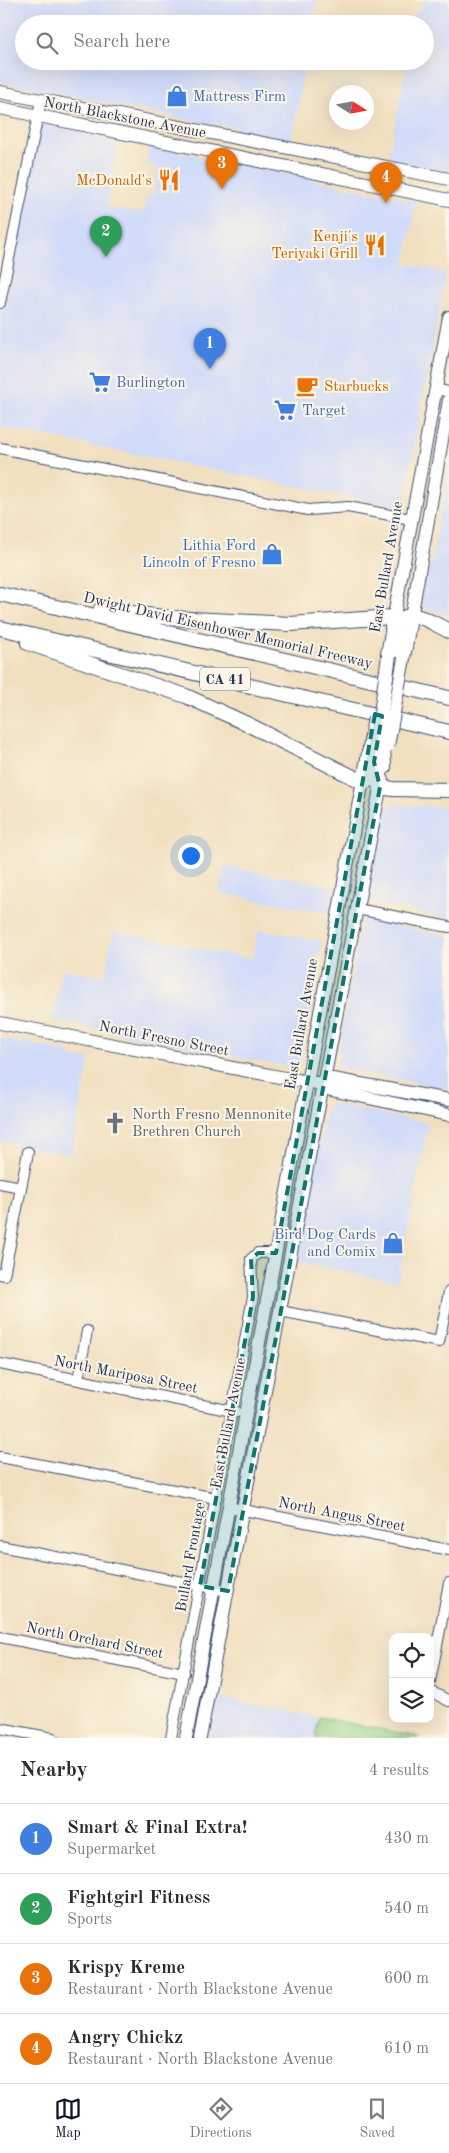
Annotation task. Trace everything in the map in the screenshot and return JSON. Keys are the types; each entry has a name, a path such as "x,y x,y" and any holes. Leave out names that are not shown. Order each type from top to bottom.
{"highway":[{"name":"Dwight David Eisenhower Memorial Freeway","path":"0,594 449,698"},
{"path":"31,601 171,618 242,623 397,624 420,617 449,631"},
{"path":"394,656 401,630 397,624"},
{"path":"376,778 379,744 394,656 397,624"},
{"path":"0,630 10,637 186,696 376,778 393,789 449,790"},
{"name":"CA 41","path":"0,630 449,732"}],"main road":[{"name":"North Blackstone Avenue","path":"0,92 449,179"},
{"name":"North Blackstone Avenue","path":"0,108 449,200"},
{"path":"210,150 221,145 268,154 275,151 278,147"},
{"path":"284,165 289,160 296,159 340,166 392,167"},
{"name":"East Bullard Avenue","path":"397,624 411,520 449,317"},
{"path":"397,624 449,400"},
{"name":"East Bullard Avenue","path":"200,1738 357,909 376,778 379,744"},
{"name":"East Bullard Avenue","path":"186,1738 307,1081 376,778"},
{"name":"North Fresno Street","path":"0,1023 323,1084 330,1090 449,1115"},
{"name":"North Fresno Street","path":"323,1084 333,1079 449,1100"},
{"path":"276,1253 281,1262 274,1304 275,1308 280,1311"},
{"path":"193,1703 193,1738"}],"street":[{"path":"0,302 41,100"},
{"path":"436,389 449,392"},
{"path":"0,448 308,510 348,507 411,520"},
{"path":"357,909 449,927"},
{"path":"2,1274 28,1152"},
{"path":"0,1183 21,1187"},
{"name":"Bullard Frontage","path":"172,1738 253,1297 251,1259 258,1253 276,1253"},
{"path":"280,1311 439,1342 449,1292"},
{"path":"78,1380 87,1331"},
{"name":"North Mariposa Street","path":"0,1364 246,1414"},
{"path":"0,1457 216,1498"},
{"name":"North Angus Street","path":"228,1507 449,1550"},
{"path":"0,1546 228,1591"},
{"path":"431,1678 449,1583"},
{"name":"North Orchard Street","path":"0,1637 184,1673"},
{"path":"434,1693 449,1701"},
{"path":"0,1728 53,1738"}],"highlighted area":[{"path":"375,714 382,716 374,762 380,787 228,1591 200,1586 253,1297 251,1259 258,1253 276,1253"}],"shaded area":[{"path":"0,0 317,0 314,15 15,15 15,70 304,70 291,140 0,82"},
{"path":"423,0 449,0 449,172 388,160 405,70 434,70 434,15 415,15 416,10 421,10"},
{"path":"38,123 119,140 106,207 143,213 147,195 153,196 158,167 146,164 149,146 416,201 405,264 446,273 403,508 0,427 0,317"},
{"path":"449,464 449,615 426,609 420,602 424,581 431,565"},
{"path":"393,805 449,807 449,919 371,902 367,896 385,808"},
{"path":"224,866 333,886 328,913 219,893"},
{"path":"361,918 449,936 449,1089 340,1068 337,1065"},
{"path":"258,930 322,941 300,1065 294,1068 150,1040 154,1015 149,1040 52,1020 62,969 105,977 113,931 252,959"},
{"path":"0,1038 67,1051 71,1057 85,1059 90,1056 71,1155 0,1141"},
{"path":"333,1104 428,1123 398,1282 298,1262 326,1110 328,1105"},
{"path":"217,1697 319,1717 315,1738 209,1738"}],"green space":[{"path":"319,1717 420,1737 315,1738"}],"place":[{"name":"Mattress Firm","path":"177,96"},
{"name":"McDonald's","path":"169,180"},
{"name":"Krispy Kreme","path":"222,189"},
{"name":"Angry Chickz","path":"386,203"},
{"name":"Kenji's Teriyaki Grill","path":"375,245"},
{"name":"Fightgirl Fitness","path":"106,257"},
{"name":"Smart & Final Extra!","path":"210,369"},
{"name":"Burlington","path":"100,382"},
{"name":"Starbucks","path":"307,386"},
{"name":"Target","path":"285,410"},
{"name":"Lithia Ford Lincoln of Fresno","path":"272,554"},
{"name":"North Fresno Mennonite Brethren Church","path":"115,1123"},
{"name":"Bird Dog Cards and Comix","path":"393,1243"}]}
